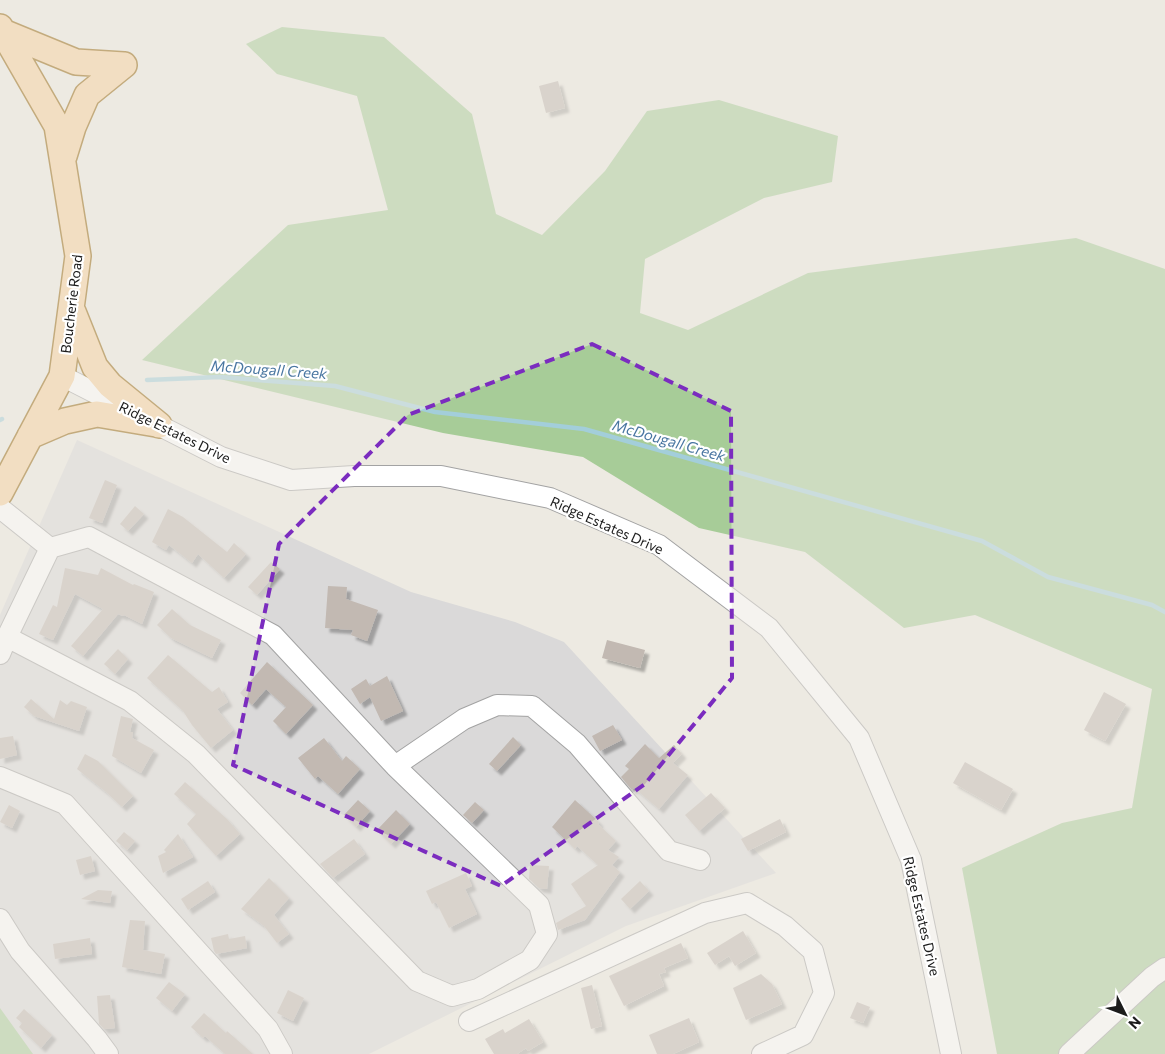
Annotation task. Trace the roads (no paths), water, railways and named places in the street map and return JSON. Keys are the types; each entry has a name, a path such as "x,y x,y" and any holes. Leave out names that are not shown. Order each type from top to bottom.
{"main road":[{"name":"Boucherie Road","path":"0,493 62,376 78,256 57,126 2,29"},
{"path":"2,29 76,62 124,65 87,94 73,127 63,158"},
{"path":"71,307 95,367 110,385 159,425"},
{"path":"30,436 65,421 97,414 159,425"}],"street":[{"name":"Ridge Estates Drive","path":"62,376 220,456 291,480 354,476 441,476 550,498 659,545 769,628 859,738 911,860 951,1054"},
{"path":"0,508 50,548"},
{"path":"89,537 273,634 395,766 538,905 547,934 530,960 478,989 452,996 417,981 196,754 130,701 3,645 50,548 89,537"},
{"path":"395,766 464,719 497,705 532,706 577,744 669,851 700,860"},
{"path":"0,777 65,804 268,1029 282,1054"},
{"path":"469,1021 705,913 747,903 785,926 813,951 824,993 803,1036 762,1054"},
{"path":"0,919 20,951 97,1038 108,1054"},
{"path":"1069,1054 1152,977 1165,968"}],"waterway":[{"name":"McDougall Creek","path":"147,380 220,377 335,386 435,412 584,429 982,541 1048,577 1152,605 1165,612"}]}
